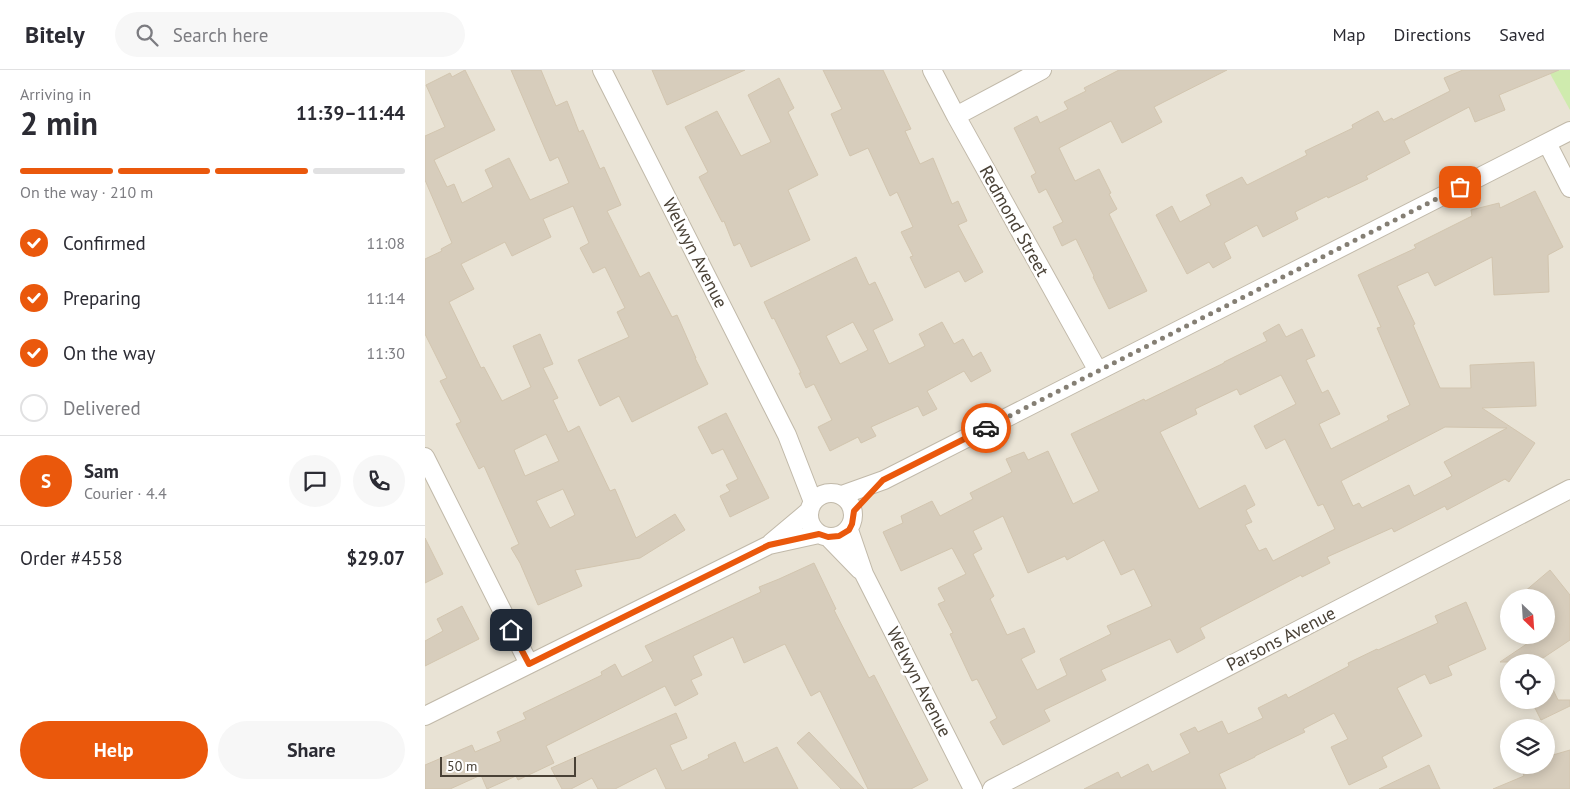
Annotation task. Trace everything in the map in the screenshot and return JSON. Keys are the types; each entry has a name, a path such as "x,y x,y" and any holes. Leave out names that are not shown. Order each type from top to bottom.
{"street":[{"name":"Welwyn Avenue","path":"602,70 787,435 823,500"},
{"name":"Redmond Street","path":"932,70 955,116 1098,371"},
{"path":"955,116 1043,70"},
{"path":"425,716 769,545 823,500 883,480 1570,131"},
{"path":"1547,143 1570,188"},
{"path":"425,457 529,664"},
{"path":"769,545 824,536 839,536 849,530 854,511 883,480"},
{"name":"Parsons Avenue","path":"992,789 1570,489"},
{"name":"Welwyn Avenue","path":"823,500 851,505 854,511"},
{"name":"Welwyn Avenue","path":"823,500 811,524 864,574"},
{"name":"Welwyn Avenue","path":"849,530 864,574 973,789"}],"shaded area":[{"path":"425,70 1570,70 1570,789 425,789"}],"green space":[{"path":"1548,70 1570,70 1570,110"}],"building":[{"path":"465,70 495,130 434,160 447,187 454,184 462,203 493,187 485,170 509,158 530,200 569,183 558,157 550,161 511,70 541,70 556,106 567,101 579,132 583,130 600,169 604,167 621,205 607,211 640,277 649,272 672,317 677,315 708,384 632,422 619,396 600,406 578,360 629,337 617,312 625,308 605,267 593,273 580,248 589,243 573,206 543,219 551,237 512,256 505,242 461,264 474,289 449,302 481,368 484,367 502,401 531,387 513,346 540,334 553,364 543,368 558,398 553,400 568,432 579,426 610,491 615,489 636,538 675,514 685,530 640,558 575,570 582,586 538,605 520,563 511,548 519,544 484,466 479,469 456,424 461,422 440,381 447,378 425,334 425,259 442,251 441,249 452,243 425,180 425,136 445,127 426,85 450,73 452,77","holes":["546,434 559,461 525,476 514,450","563,489 575,515 550,528 536,501"]},
{"path":"652,70 745,70 667,105"},
{"path":"823,70 883,70 911,129 905,131 920,164 933,158 952,204 958,201 967,221 958,225 983,272 965,282 959,271 925,288 910,257 913,256 901,232 913,227 897,192 890,196 868,148 850,156 831,114 842,109"},
{"path":"1119,70 1227,70 1154,107 1162,122 1122,143 1111,121 1059,148 1075,181 1099,169 1117,209 1109,214 1147,291 1109,309 1076,239 1062,246 1053,227 1063,222 1046,189 1039,193 1031,176 1036,173 1014,128 1037,116 1040,123 1068,109 1064,102 1086,91 1084,88"},
{"path":"1463,70 1559,70 1499,95 1505,110 1475,122 1469,107 1404,141 1410,153 1366,176 1368,179 1295,212 1298,219 1263,237 1257,225 1224,243 1231,258 1213,268 1209,262 1187,274 1156,215 1172,206 1180,222 1211,205 1206,195 1242,177 1247,185 1307,155 1305,151 1353,128 1352,125 1378,111 1384,122 1392,118 1393,120 1450,91 1444,78"},
{"path":"779,78 794,108 788,112 818,175 788,190 810,240 751,267 740,243 734,246 724,221 722,222 699,177 708,172 685,127 717,111 741,156 771,142 748,95"},
{"path":"1535,191 1563,247 1548,255 1549,292 1494,295 1492,257 1435,286 1428,272 1397,286 1415,324 1413,325 1440,388 1471,388 1470,365 1534,362 1536,406 1482,408 1535,443 1509,482 1505,479 1447,510 1445,506 1394,532 1392,528 1327,557 1330,563 1302,577 1301,575 1200,628 1205,638 1177,653 1170,639 1101,670 1106,680 1044,710 1050,721 1003,745 990,722 997,718 977,679 972,681 950,634 953,633 938,604 945,601 938,588 966,574 952,548 901,571 883,532 903,523 901,516 932,501 940,516 973,499 970,493 1012,472 1006,459 1024,452 1028,460 1048,451 1073,504 1099,491 1071,434 1144,399 1145,401 1267,341 1263,333 1279,324 1286,337 1302,329 1315,356 1306,360 1322,393 1328,390 1340,414 1319,424 1331,449 1389,420 1387,416 1410,405 1377,328 1381,327 1358,275 1416,248 1414,245 1472,216 1471,210 1499,203 1500,208","holes":["1281,375 1296,404 1254,426 1266,449 1285,439 1318,506 1323,504 1335,529 1273,561 1266,548 1259,551 1245,525 1252,522 1246,510 1255,505 1245,485 1199,509 1160,432 1197,414 1195,409 1237,389 1240,395","1445,427 1507,428 1444,462 1452,476 1414,496 1409,485 1362,508 1359,503 1353,506 1341,481","1003,516 1028,573 1065,556 1067,560 1104,540 1121,575 1134,569 1152,606 1107,626 1111,634 1060,659 1067,675 1037,690 1021,659 1035,652 1024,628 1007,635 990,599 994,596 973,554 982,549 973,531"]},
{"path":"856,257 869,285 875,282 893,320 873,330 889,364 925,346 919,334 942,322 954,344 963,339 973,357 981,352 991,371 971,382 964,371 927,391 937,409 923,416 918,406 871,427 876,436 861,443 858,437 830,451 818,427 832,420 814,384 806,388 799,373 801,373 764,302","holes":["853,322 868,350 840,364 826,336"]},
{"path":"726,413 769,498 730,517 720,496 730,491 726,485 738,479 723,449 712,454 698,427"},
{"path":"425,538 443,574 425,583"},
{"path":"814,563 836,609 834,610 869,678 874,675 928,780 911,789 868,789 820,691 811,696 785,644 744,663 733,637 693,656 702,675 691,680 698,694 675,706 665,686 546,746 554,763 518,780 516,776 487,789 481,775 450,789 425,789 425,765 472,745 475,752 501,741 497,732 526,719 523,713 602,675 601,672 615,664 622,677 653,661 645,646 761,592 759,587"},
{"path":"1550,570 1570,595 1570,640 1549,654 1512,654 1527,644 1555,644 1555,589 1528,589"},
{"path":"1466,602 1486,649 1448,666 1452,675 1430,684 1425,674 1397,688 1422,736 1382,757 1387,767 1349,785 1331,747 1348,739 1334,713 1303,729 1305,732 1219,774 1226,789 1084,789 1118,772 1121,778 1148,764 1152,772 1190,753 1180,734 1195,727 1198,732 1222,721 1228,734 1263,718 1258,708 1286,694 1288,698 1349,666 1348,663 1438,623 1435,616"},
{"path":"462,606 479,639 425,666 425,641 443,631 437,619"},
{"path":"1555,694 1558,700 1570,700 1570,706 1540,719 1536,709 1555,709"},
{"path":"676,713 687,738 670,745 682,771 709,758 708,755 735,742 744,763 777,747 798,789 666,789 656,768 615,789 598,789 592,778 571,789 562,789 551,768"},
{"path":"809,732 864,789 841,789 797,743"},
{"path":"1570,750 1570,789 1493,789 1524,776 1523,774 1555,774 1555,754"},
{"path":"1429,765 1440,789 1379,789"}],"way so far":[{"path":"986,428 1460,187"}],"route":[{"path":"511,630 529,664 769,545 819,534 834,538 844,534 852,524 854,511 883,480 986,428"}]}
